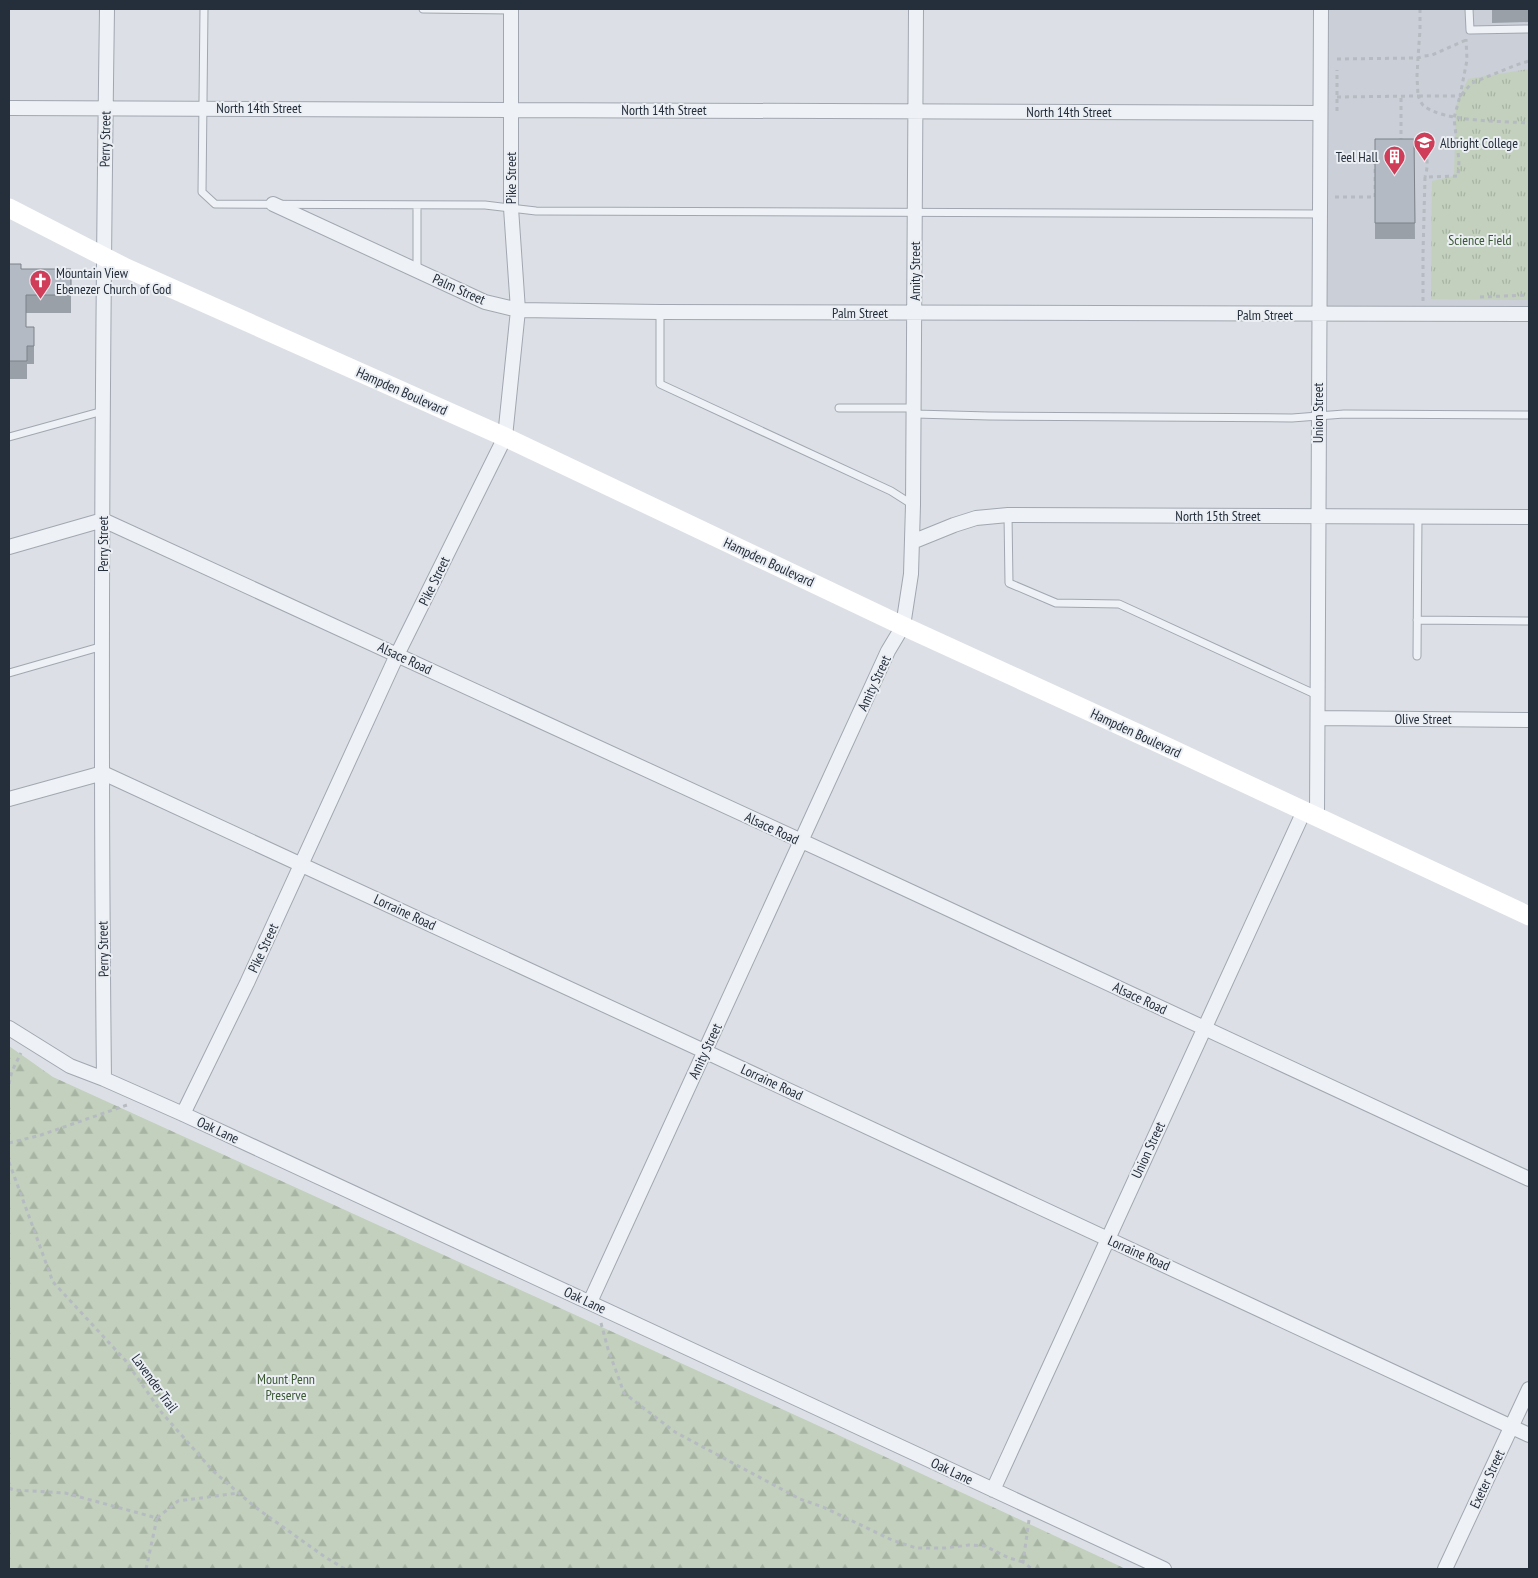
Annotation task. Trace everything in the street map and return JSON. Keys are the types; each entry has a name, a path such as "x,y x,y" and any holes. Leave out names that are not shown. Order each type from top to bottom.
{"main road":[{"name":"Hampden Boulevard","path":"9,208 126,268 505,437 903,626 1529,916"}],"street":[{"name":"Perry Street","path":"104,1079 102,411 107,9"},
{"name":"Amity Street","path":"595,1305 704,1051 888,652 903,626 911,574 913,505 916,9"},
{"name":"Union Street","path":"993,1490 1205,1028 1311,814 1318,718 1318,315 1321,9"},
{"name":"Pike Street","path":"184,1114 397,655 505,437 518,310 511,208 511,10"},
{"name":"North 14th Street","path":"9,108 1320,113"},
{"name":"Palm Street","path":"273,204 485,302 518,310 1318,315 1529,314"},
{"name":"North 15th Street","path":"912,542 976,518 1008,515 1529,517"},
{"path":"9,547 103,520"},
{"name":"Alsace Road","path":"103,520 1529,1179"},
{"name":"Olive Street","path":"1318,718 1529,720"},
{"path":"9,799 103,773"},
{"name":"Lorraine Road","path":"103,773 1529,1435"},
{"name":"Oak Lane","path":"9,1028 27,1041 70,1066 184,1114 1164,1569"},
{"name":"Exeter Street","path":"1445,1569 1529,1389"}],"lane":[{"path":"204,9 202,192 215,204 485,205 546,211 1319,214"},
{"path":"423,9 511,10"},
{"path":"1470,9 1470,30 1529,29"},
{"path":"416,205 417,270"},
{"path":"660,312 660,384 891,491 913,505"},
{"path":"839,408 990,416 1292,418 1344,414 1529,415"},
{"path":"9,437 102,411"},
{"path":"1008,515 1009,583 1056,603 1119,604 1318,695"},
{"path":"1418,517 1418,656"},
{"path":"1417,620 1529,621"},
{"path":"9,673 103,646"}],"path":[{"path":"1420,9 1417,76 1418,96 1423,105 1439,115 1454,118 1529,123"},
{"path":"1426,177 1458,176 1459,161 1454,118 1467,60 1466,40 1462,31"},
{"path":"1337,115 1337,58 1418,58 1432,55 1466,40"},
{"path":"1338,97 1460,96 1472,83 1529,61"},
{"path":"1401,96 1401,146"},
{"path":"1406,147 1424,149 1427,155 1424,315"},
{"path":"1335,188 1335,197 1375,197 1375,155 1379,149"},
{"path":"1414,300 1423,300"},
{"path":"9,1084 12,1071 27,1041"},
{"path":"9,1143 40,1135 120,1108 141,1096"},
{"name":"Lavender Trail","path":"9,1162 53,1282 125,1360 162,1413 213,1471 255,1507 345,1569"},
{"path":"595,1305 624,1393 675,1432 800,1498 892,1540 916,1548 985,1546 1009,1558 1023,1562 1032,1569"},
{"path":"9,1488 14,1490 65,1493 157,1518"},
{"path":"146,1569 157,1518 178,1502 238,1493"},
{"path":"1023,1562 1032,1508"}],"shaded area":[{"name":"Albright College","path":"1320,9 1529,9 1529,314 1318,315"}],"green space":[{"name":"Science Field","path":"1529,69 1529,300 1431,299 1432,181 1454,176 1456,106 1468,79"},
{"name":"Mount Penn Preserve","path":"9,1046 53,1077 819,1426 1126,1569 9,1569"}],"building":[{"name":"Teel Hall","path":"1375,139 1414,139 1415,223 1375,223"},
{"path":"9,264 21,264 21,269 71,269 71,295 26,295 26,327 34,327 34,346 27,346 27,361 9,361"}],"place":[{"name":"Albright College","path":"1424,162"},
{"name":"Teel Hall","path":"1394,176"},
{"name":"Mountain View Ebenezer Church of God","path":"40,300"}]}
